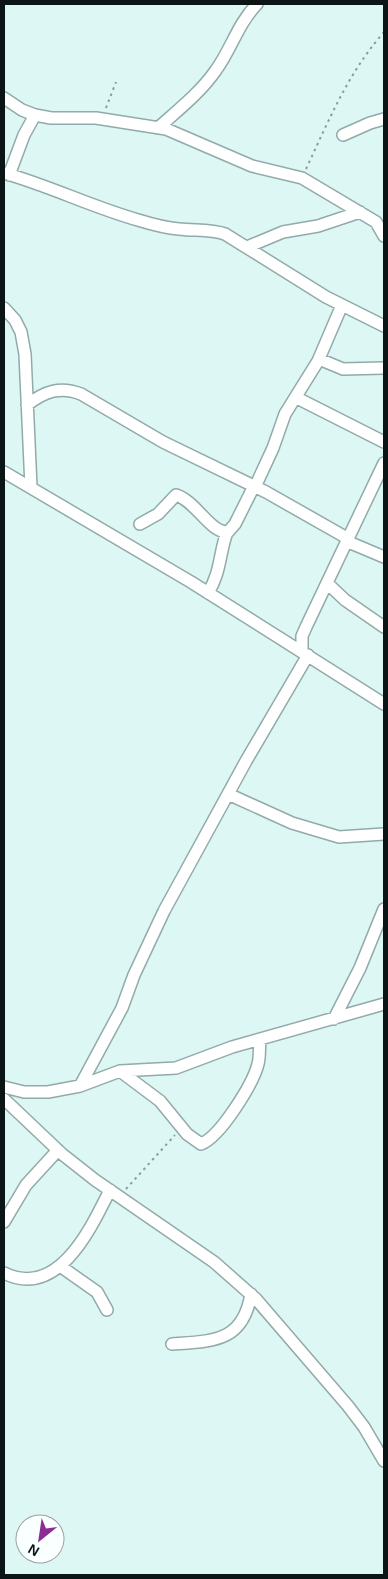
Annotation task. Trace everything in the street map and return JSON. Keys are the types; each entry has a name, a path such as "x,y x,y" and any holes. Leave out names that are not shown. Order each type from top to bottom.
{"street":[{"path":"158,128 206,84 218,69 242,22 257,4"},
{"path":"4,98 22,110 36,115 101,119 158,128 186,137 252,166 302,178 376,222 383,230"},
{"path":"36,115 24,135 6,174 139,220 177,229 216,231 247,247 326,297 384,326"},
{"path":"343,135 370,122 384,119"},
{"path":"247,247 283,232 318,226 360,212"},
{"path":"208,592 219,574 221,551 227,532 235,524 273,448 285,414 297,398 319,359 342,305"},
{"path":"4,308 15,320 21,332 25,354 31,487"},
{"path":"319,359 343,369 384,368"},
{"path":"27,405 49,392 62,389 73,391 163,442 254,486 346,539 384,557"},
{"path":"297,398 384,442"},
{"path":"80,1086 122,1008 134,975 155,929 305,654 302,636 346,539 384,463"},
{"path":"4,472 208,592 384,704"},
{"path":"140,524 158,514 176,495 190,503 220,530 227,532"},
{"path":"327,583 345,600 384,627"},
{"path":"228,794 292,823 339,837 384,834"},
{"path":"334,1019 360,968 384,909"},
{"path":"4,1088 24,1092 48,1092 80,1086 120,1071 176,1068 232,1047 384,1004"},
{"path":"120,1071 160,1101 182,1128 196,1142 201,1144 217,1133 254,1075 258,1064 260,1040"},
{"path":"4,1099 58,1150 115,1193 214,1262 251,1294 298,1345 313,1368 348,1406 364,1427 384,1461"},
{"path":"4,1222 26,1185 58,1150"},
{"path":"4,1273 12,1277 30,1278 49,1274 60,1266 78,1246 115,1193"},
{"path":"60,1266 97,1292 107,1310"},
{"path":"172,1344 212,1339 234,1331 247,1315 251,1294"}],"path":[{"path":"302,178 330,113 364,56 384,32"},
{"path":"101,119 116,82"},
{"path":"115,1193 182,1128"}]}
